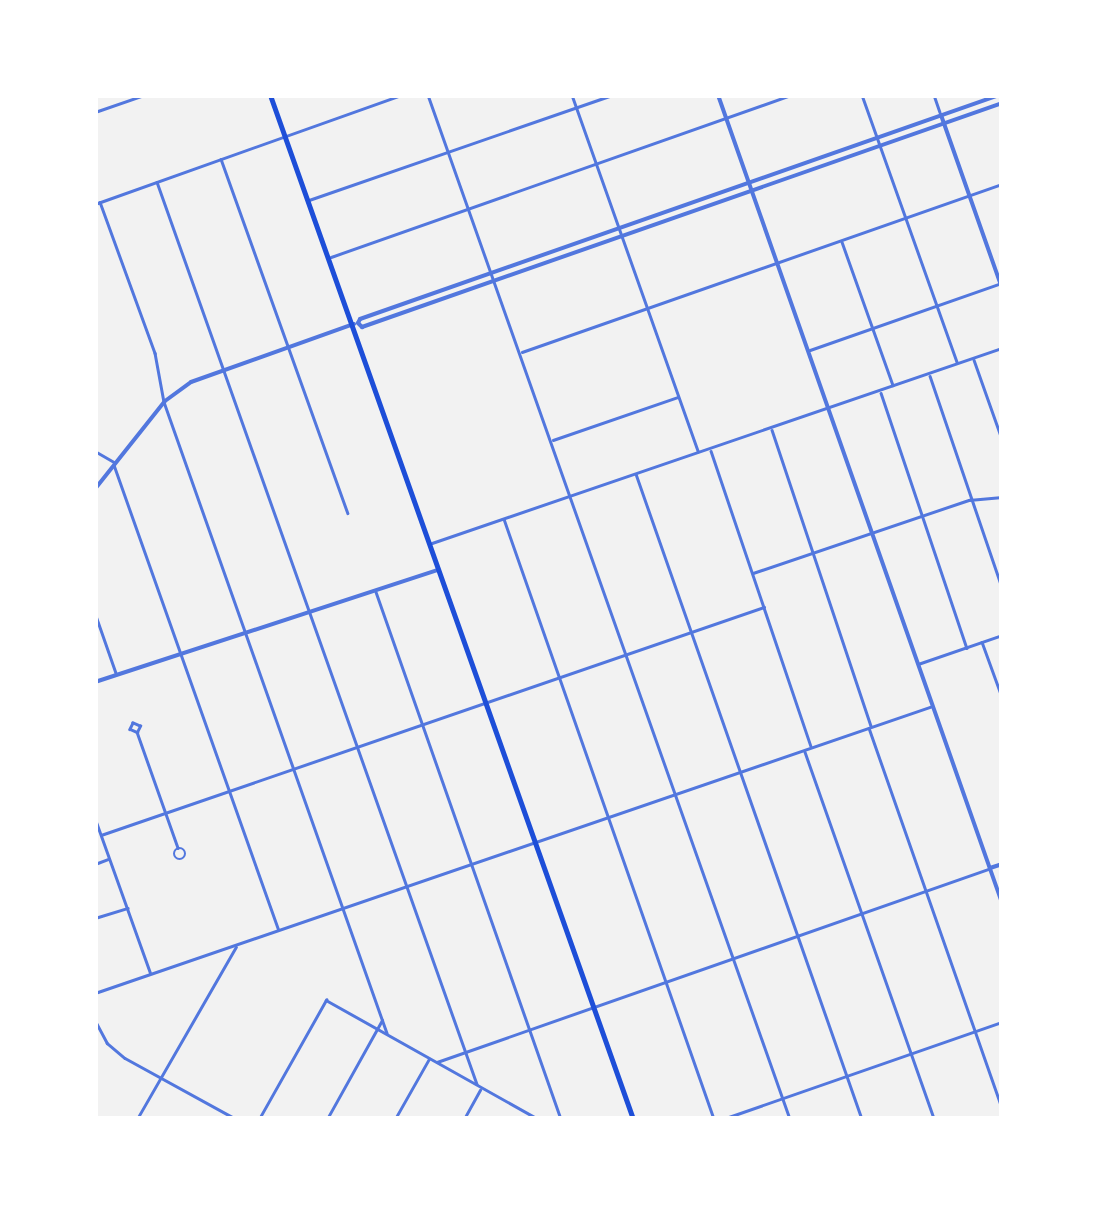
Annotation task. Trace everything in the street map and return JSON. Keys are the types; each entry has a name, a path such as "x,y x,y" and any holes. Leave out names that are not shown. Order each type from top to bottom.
{"main road":[{"path":"270,95 355,324 633,1119"}],"street":[{"path":"95,112 144,95"},
{"path":"387,1034 164,402 155,353 98,203 401,95"},
{"path":"428,95 790,1119"},
{"path":"572,95 699,453"},
{"path":"309,200 613,95"},
{"path":"718,95 1002,903"},
{"path":"329,258 792,95"},
{"path":"862,95 958,364"},
{"path":"809,350 1001,285 934,95"},
{"path":"95,489 164,402 191,382 999,95"},
{"path":"355,324 362,327 1002,102"},
{"path":"220,158 348,513"},
{"path":"157,182 479,1086 464,1119"},
{"path":"519,353 1002,184"},
{"path":"842,240 894,386"},
{"path":"432,543 1002,348"},
{"path":"973,358 1002,439"},
{"path":"929,374 1002,588"},
{"path":"880,391 967,648"},
{"path":"550,441 679,397"},
{"path":"771,428 1002,1108"},
{"path":"711,449 812,748"},
{"path":"95,450 115,464 279,930"},
{"path":"636,474 862,1119"},
{"path":"753,573 972,499 1002,497"},
{"path":"504,519 714,1119"},
{"path":"95,682 440,569"},
{"path":"375,590 561,1119"},
{"path":"101,835 764,607"},
{"path":"95,613 117,675"},
{"path":"916,665 1002,635"},
{"path":"982,642 1002,698"},
{"path":"95,993 931,706"},
{"path":"137,732 178,848"},
{"path":"804,750 934,1119"},
{"path":"95,818 150,974"},
{"path":"95,864 110,859"},
{"path":"438,1062 1002,864"},
{"path":"95,918 126,908"},
{"path":"137,1119 236,945"},
{"path":"259,1119 326,1000 535,1118"},
{"path":"327,1119 382,1019"},
{"path":"95,1020 115,1051 236,1119"},
{"path":"723,1119 1002,1022"},
{"path":"395,1119 430,1058"}]}
